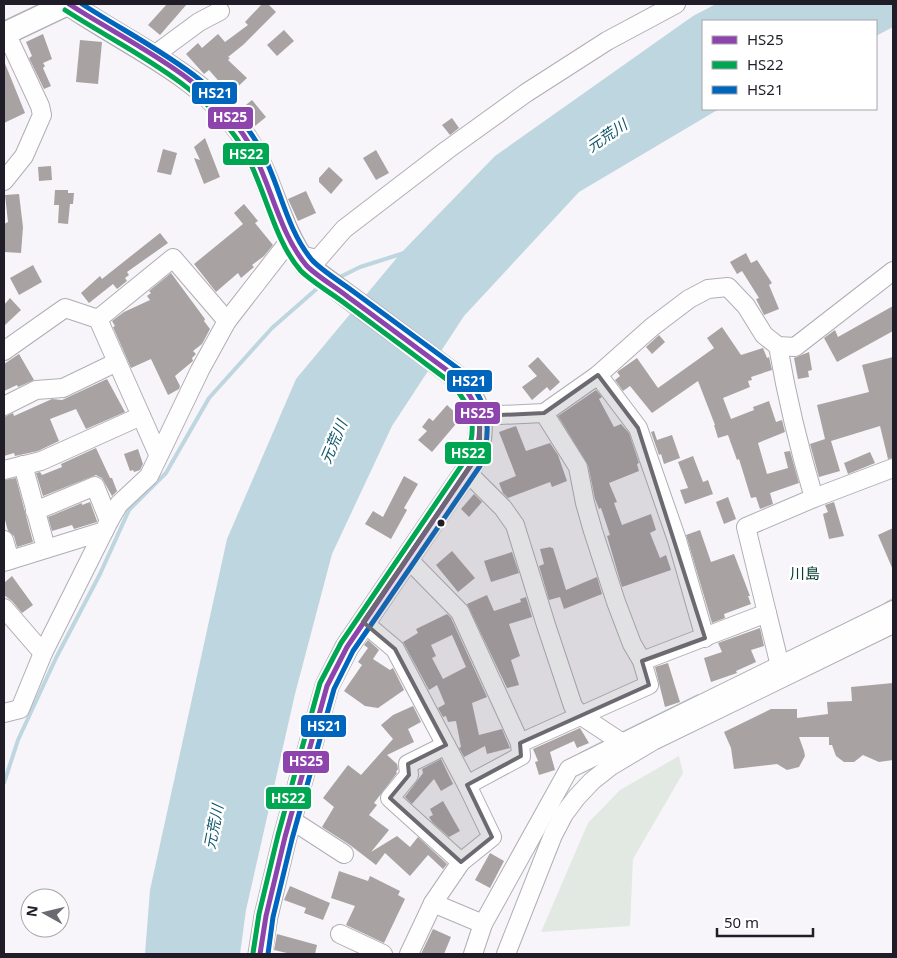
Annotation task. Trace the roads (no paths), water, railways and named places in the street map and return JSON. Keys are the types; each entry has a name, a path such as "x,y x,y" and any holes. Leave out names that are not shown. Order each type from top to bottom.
{"main road":[{"path":"5,33 68,4 153,56 217,102 232,119 247,141 295,248 307,266 455,376 466,386 473,398 479,416 480,440 477,452 467,472 363,622 327,686 290,819 266,916 260,954"}],"street":[{"path":"4,713 20,709 43,653 106,526 119,504 149,476 200,370 227,320 295,248 318,259 344,230 447,150 526,93 606,40 676,4"},
{"path":"153,56 199,22 220,11"},
{"path":"4,181 24,156 42,115 40,106 5,33"},
{"path":"98,319 173,258 227,320"},
{"path":"479,416 544,413 598,376 652,326 689,299 708,289 728,288 746,306 764,335 778,346 795,347 891,278"},
{"path":"4,351 65,308 98,319 158,454"},
{"path":"778,346 799,448 814,498"},
{"path":"4,406 36,390 63,388 117,362"},
{"path":"598,376 638,428 677,540 705,638"},
{"path":"520,743 649,685 642,661 632,644 616,602 588,512 578,467 544,413"},
{"path":"4,470 41,461 141,416"},
{"path":"23,465 46,548"},
{"path":"780,666 746,527 814,498 893,468"},
{"path":"467,472 503,508 515,525 573,706 580,715 621,742"},
{"path":"35,511 95,486 106,526"},
{"path":"4,540 7,561 106,526"},
{"path":"408,559 460,612 520,743 521,756 467,785"},
{"path":"4,608 43,653"},
{"path":"473,954 482,924 569,769 893,610"},
{"path":"642,661 767,613"},
{"path":"363,622 395,649 467,785 492,837 461,862 433,903 409,954"},
{"path":"506,954 553,835 568,809 592,780 611,766 653,741 893,624"},
{"path":"446,745 408,764 409,775 390,798 461,862"},
{"path":"290,819 344,854"},
{"path":"433,903 482,924"},
{"path":"340,934 383,954"}],"water":[{"name":"元荒川","path":"716,4 893,4 893,27 877,35 877,20 702,20 702,110 717,110 579,192 464,316 392,426 332,554 295,694 246,910 240,954 145,954 150,890 227,539 296,379 400,254 495,156 693,16"}],"waterway":[{"path":"338,278 360,267 404,253"},
{"path":"4,783 18,740 56,658 100,574 129,510 166,473 209,398 272,328 320,286"},
{"path":"886,604 893,600"},
{"path":"619,735 698,696"},
{"path":"581,754 608,740"}],"district":[{"name":"川島","path":"805,574"}]}
